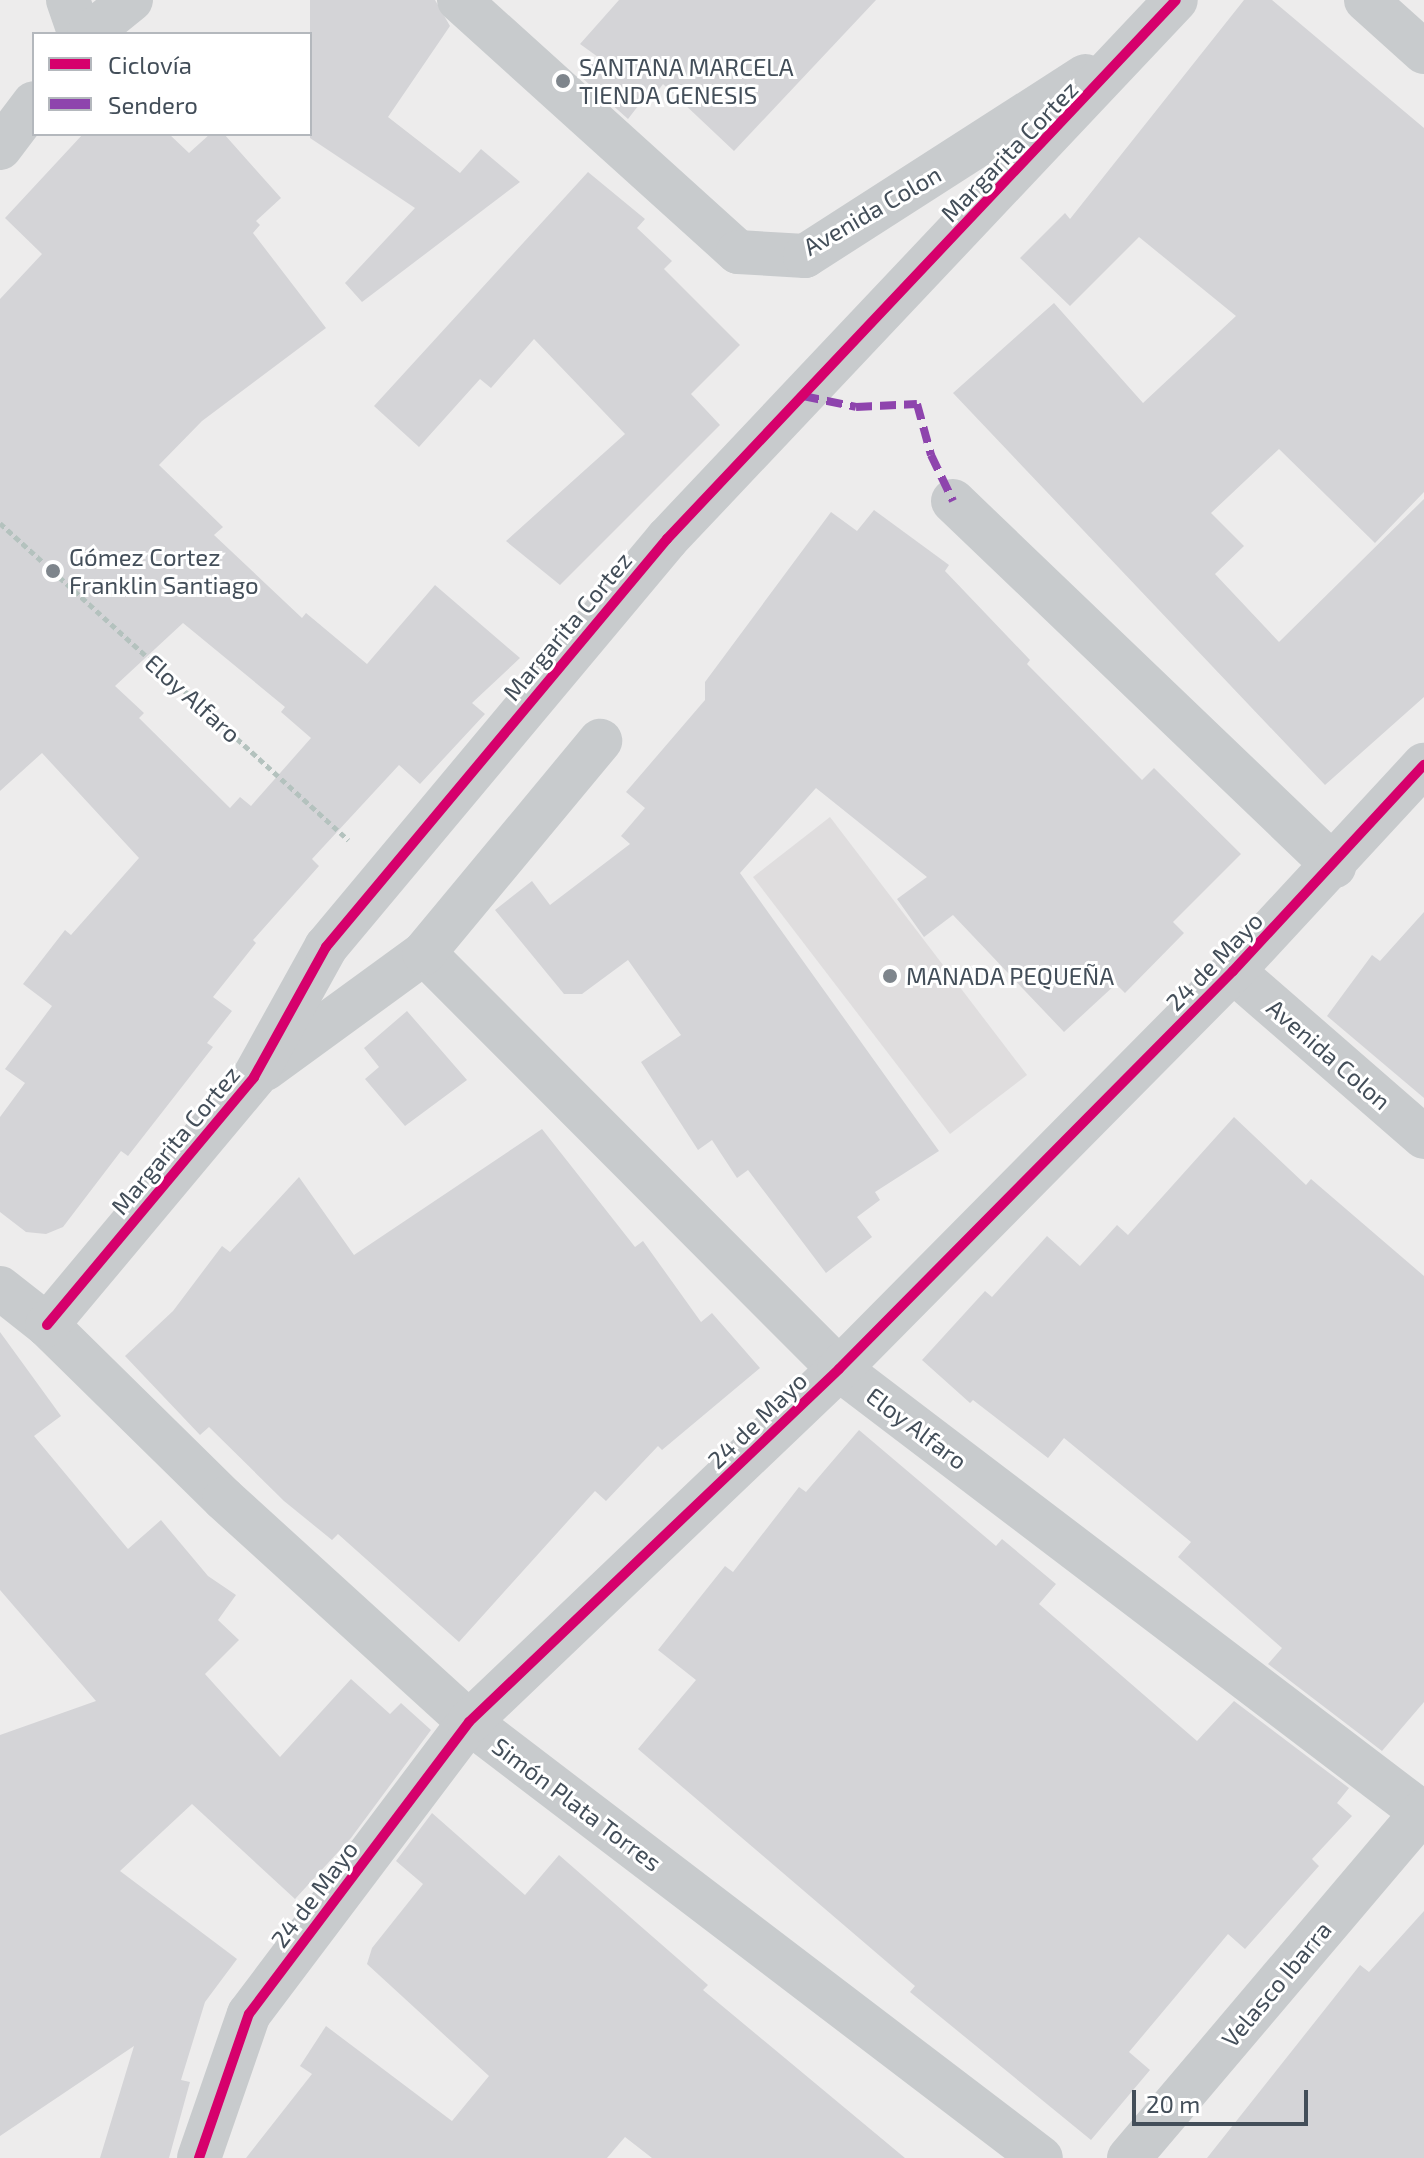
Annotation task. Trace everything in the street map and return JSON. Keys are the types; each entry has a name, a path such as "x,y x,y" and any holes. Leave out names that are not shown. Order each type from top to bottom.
{"street":[{"path":"68,0 79,32"},
{"path":"91,32 131,0"},
{"name":"Avenida Colon","path":"459,0 738,252 805,256 1163,16"},
{"path":"1366,0 1424,52"},
{"name":"Margarita Cortez","path":"47,1325 254,1077 326,947 667,539 1163,16"},
{"path":"0,148 32,106"},
{"path":"953,501 1334,866"},
{"path":"254,1077 424,953 600,741"},
{"name":"24 de Mayo","path":"199,2158 249,2014 469,1722 839,1369 1233,971 1334,866 1424,765"},
{"name":"Eloy Alfaro","path":"424,953 839,1369 1423,1812"},
{"name":"Avenida Colon","path":"1233,971 1424,1137"},
{"name":"Simón Plata Torres","path":"0,1288 47,1325 224,1499 469,1722 1041,2158"},
{"name":"Velasco Ibarra","path":"1129,2158 1423,1812"}],"shaded area":[{"name":"MANADA PEQUEÑA","path":"830,817 1027,1075 950,1134 753,877"}],"building":[{"path":"310,0 435,0 450,26 388,117 460,173 481,149 520,182 362,302 345,283 415,208 310,138"},
{"path":"619,0 876,0 734,151 663,84 657,92 652,88 628,119 581,77 598,57 580,44"},
{"path":"1244,0 1272,0 1424,128 1424,492 1375,543 1279,449 1211,513 1244,546 1215,574 1279,642 1424,499 1424,697 1325,785 953,393 1054,303 1143,403 1236,316 1139,237 1070,306 1020,258 1065,213 1070,219"},
{"path":"81,136 171,136 189,153 208,136 226,136 281,198 256,221 260,225 253,233 326,328 202,421 159,465 223,527 214,535 302,618 306,613 367,664 435,585 520,658 472,703 485,714 420,784 399,765 312,859 319,866 253,940 256,943 213,997 232,1011 207,1043 213,1047 128,1156 121,1151 63,1227 46,1234 26,1232 0,1212 0,1117 25,1083 5,1069 52,1006 23,984 65,930 71,935 139,858 42,753 0,791 0,299 42,254 5,218","holes":["183,623 285,707 281,712 311,738 251,806 240,797 230,808 139,718 144,713 115,686"]},
{"path":"588,172 645,219 637,228 672,261 664,269 740,345 691,394 720,425 560,585 506,541 625,434 534,339 491,388 480,379 419,447 374,406"},
{"path":"874,510 949,565 945,571 1030,660 1027,664 1142,780 1154,768 1241,854 1173,922 1184,933 1125,993 1116,984 1064,1032 953,915 924,937 897,899 927,877 816,788 740,873 939,1151 875,1192 880,1200 857,1217 872,1237 826,1273 748,1170 737,1178 712,1140 698,1150 641,1062 681,1035 628,960 582,994 564,994 495,910 532,881 550,905 630,844 621,836 645,808 626,792 705,700 705,682 831,512 857,531"},
{"path":"1424,912 1424,1098 1327,1016 1372,955 1380,961"},
{"path":"407,1011 467,1080 405,1126 365,1079 379,1067 364,1048"},
{"path":"1234,1117 1306,1185 1311,1179 1424,1276 1424,1702 1382,1751 1268,1664 1282,1648 1178,1557 1191,1542 1064,1438 1048,1458 973,1400 970,1403 922,1360 985,1291 992,1297 1047,1236 1080,1266 1117,1225 1128,1235"},
{"path":"542,1129 635,1247 643,1241 701,1322 712,1313 760,1368 662,1450 658,1446 606,1501 595,1491 459,1642 338,1534 332,1540 284,1501 209,1427 200,1435 125,1356 173,1311 222,1246 230,1252 299,1177 354,1255"},
{"path":"0,1332 61,1416 34,1436 128,1549 161,1520 208,1576 236,1595 218,1620 239,1640 205,1674 280,1757 351,1679 390,1714 401,1703 431,1730 351,1838 295,1899 192,1804 120,1871 237,1959 205,2002 181,2080 190,2082 169,2158 100,2158 134,2046 0,2136 0,1735 96,1701 0,1590"},
{"path":"859,1430 996,1546 1002,1539 1056,1584 1039,1604 1197,1741 1234,1701 1349,1788 1337,1803 1352,1816 1312,1859 1319,1866 1245,1949 1228,1934 1129,2052 1150,2070 1091,2140 910,1992 915,1986 638,1749 696,1680 658,1650 725,1566 733,1572 799,1487 806,1492"},
{"path":"432,1813 525,1895 559,1855 708,1985 703,1990 905,2158 652,2158 625,2137 607,2158 246,2158 312,2074 300,2066 326,2026 452,2121 489,2076 367,1964 372,1948 423,1884 396,1861"},
{"path":"1424,1911 1424,2158 1207,2158 1360,1965 1369,1972"}],"marked path":[{"path":"803,396 856,407 917,404 931,455 953,501"}],"cycle path":[{"path":"47,1325 254,1077 326,947 667,539 1176,0"},
{"path":"199,2158 249,2014 469,1722 839,1369 1233,971 1424,765"}],"place":[{"name":"SANTANA MARCELA TIENDA GENESIS","path":"563,81"},
{"name":"Gómez Cortez Franklin Santiago","path":"53,571"},
{"name":"MANADA PEQUEÑA","path":"890,976"}]}
